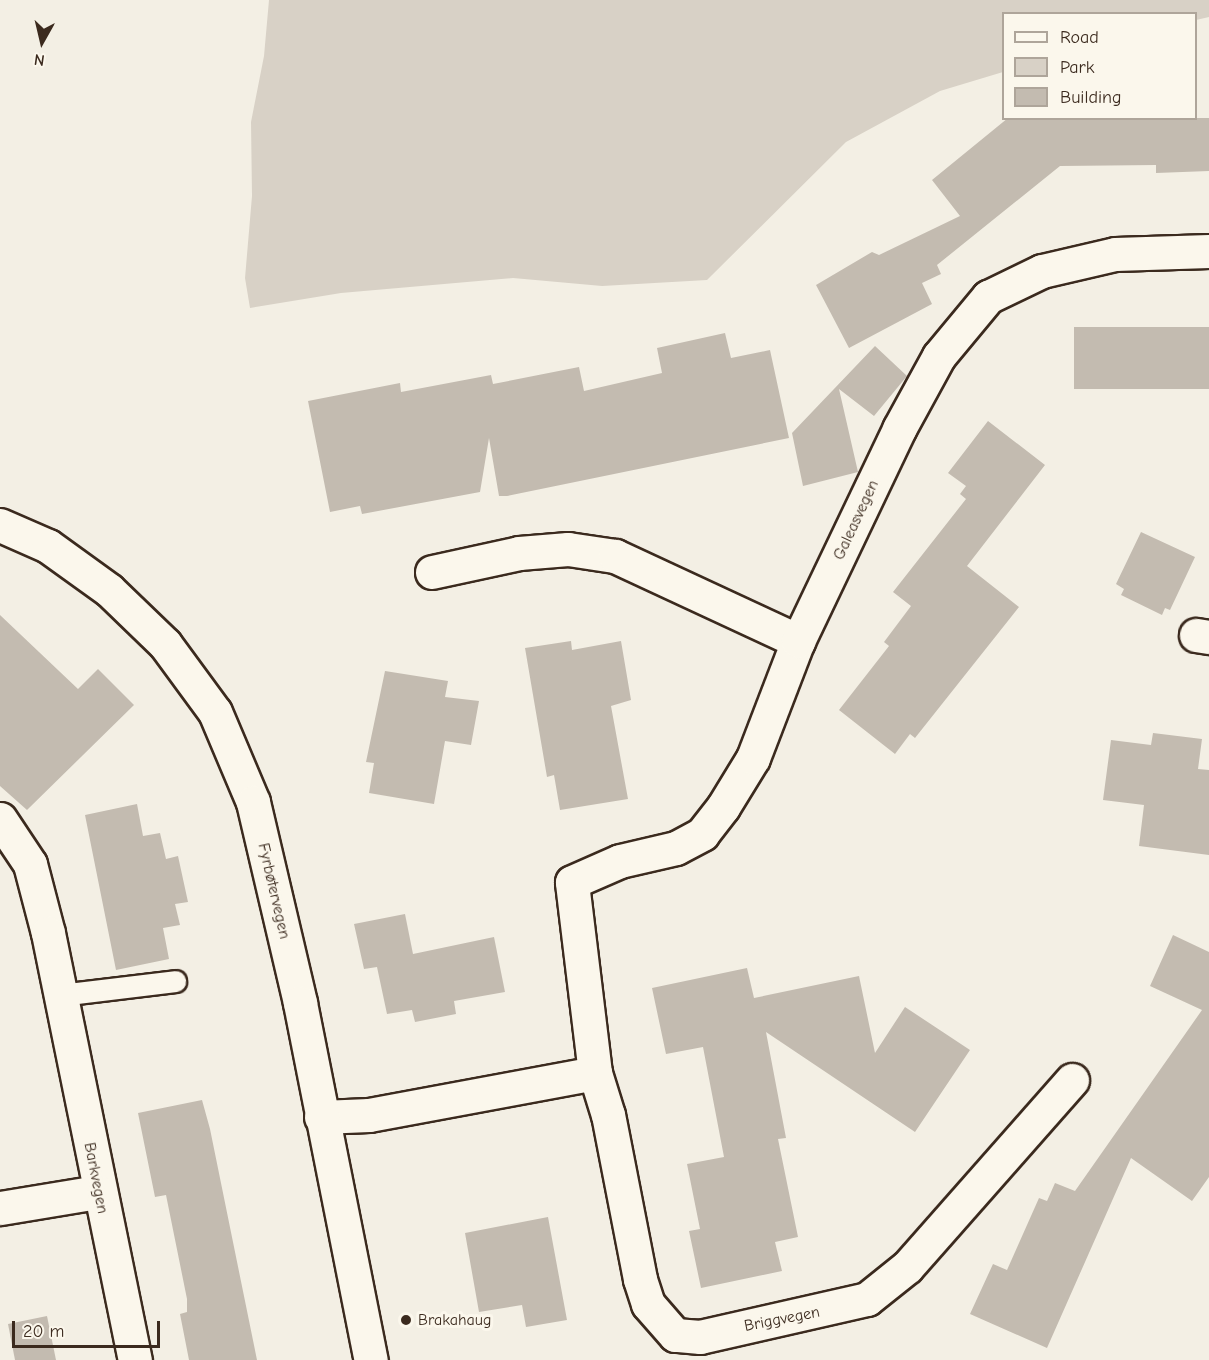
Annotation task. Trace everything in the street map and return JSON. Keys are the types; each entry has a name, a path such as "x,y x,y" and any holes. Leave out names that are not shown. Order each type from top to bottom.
{"street":[{"name":"Galeasvegen","path":"572,882 620,861 675,848 702,834 753,758 798,641 899,429 939,356 988,297 1042,271 1115,254 1209,250"},
{"name":"Fyrbøtervegen","path":"0,525 48,546 109,590 165,644 215,712 253,802 300,1003 371,1360"},
{"path":"432,572 529,552 568,549 615,556 798,641"},
{"name":"Barkvegen","path":"0,819 30,864 60,995 98,1192 135,1360"},
{"name":"Briggvegen","path":"572,882 595,1073 608,1115 648,1304 675,1335 700,1336 838,1308 867,1299 891,1283 1071,1080"},
{"path":"321,1117 369,1115 595,1073"},
{"path":"0,1208 98,1192"}],"lane":[{"path":"60,995 175,981"}],"green space":[{"path":"269,0 1209,0 1209,17 1197,20 1197,12 1002,12 1002,72 940,91 846,142 707,280 602,286 513,278 341,293 250,308 245,278 252,196 251,122 264,56"}],"building":[{"path":"1197,118 1209,118 1209,171 1156,173 1156,165 1060,166 937,265 941,274 922,283 932,304 849,348 816,285 872,252 879,255 960,216 932,180 1006,120 1197,120"},
{"path":"1074,327 1209,327 1209,389 1074,389"},
{"path":"725,333 731,358 770,350 789,438 499,496 489,438 480,492 362,514 360,506 330,512 308,401 400,383 401,392 491,375 493,384 579,367 584,391 662,373 657,348"},
{"path":"875,346 907,376 874,416 839,389 858,472 803,486 792,433"},
{"path":"988,421 1045,465 967,566 1019,607 915,738 910,734 895,754 839,710 889,646 884,642 911,606 893,592 966,499 960,494 966,486 948,473"},
{"path":"1141,532 1195,557 1170,610 1165,608 1162,615 1121,595 1124,589 1116,584"},
{"path":"0,615 78,689 98,669 134,705 27,810 0,786"},
{"path":"571,641 572,650 621,641 631,700 611,706 628,799 560,810 554,775 547,777 525,648"},
{"path":"385,671 448,681 445,697 479,701 471,745 445,741 434,804 369,793 374,763 366,762"},
{"path":"1153,733 1202,739 1198,769 1209,770 1209,855 1139,846 1144,805 1103,800 1111,740 1151,745"},
{"path":"137,804 143,836 160,833 166,859 178,856 188,902 175,904 180,925 163,928 169,959 116,970 85,815"},
{"path":"405,914 413,954 494,937 505,992 454,1001 456,1014 415,1022 412,1010 387,1014 377,967 364,969 354,924"},
{"path":"1173,935 1209,952 1209,1177 1192,1201 1131,1158 1047,1348 970,1314 993,1264 1007,1270 1039,1198 1047,1201 1055,1183 1075,1191 1202,1010 1150,986"},
{"path":"747,968 754,998 859,976 875,1053 905,1007 970,1050 915,1132 766,1032 786,1138 778,1139 798,1237 775,1242 782,1271 701,1288 689,1231 700,1229 687,1164 724,1157 703,1047 666,1054 652,988"},
{"path":"202,1100 210,1129 257,1360 189,1360 180,1314 187,1312 187,1299 166,1195 155,1197 138,1113"},
{"path":"548,1217 567,1320 526,1327 522,1305 479,1312 465,1233"},
{"path":"47,1316 56,1360 15,1360 8,1324"}],"place":[{"name":"Brakahaug","path":"406,1320"}]}
